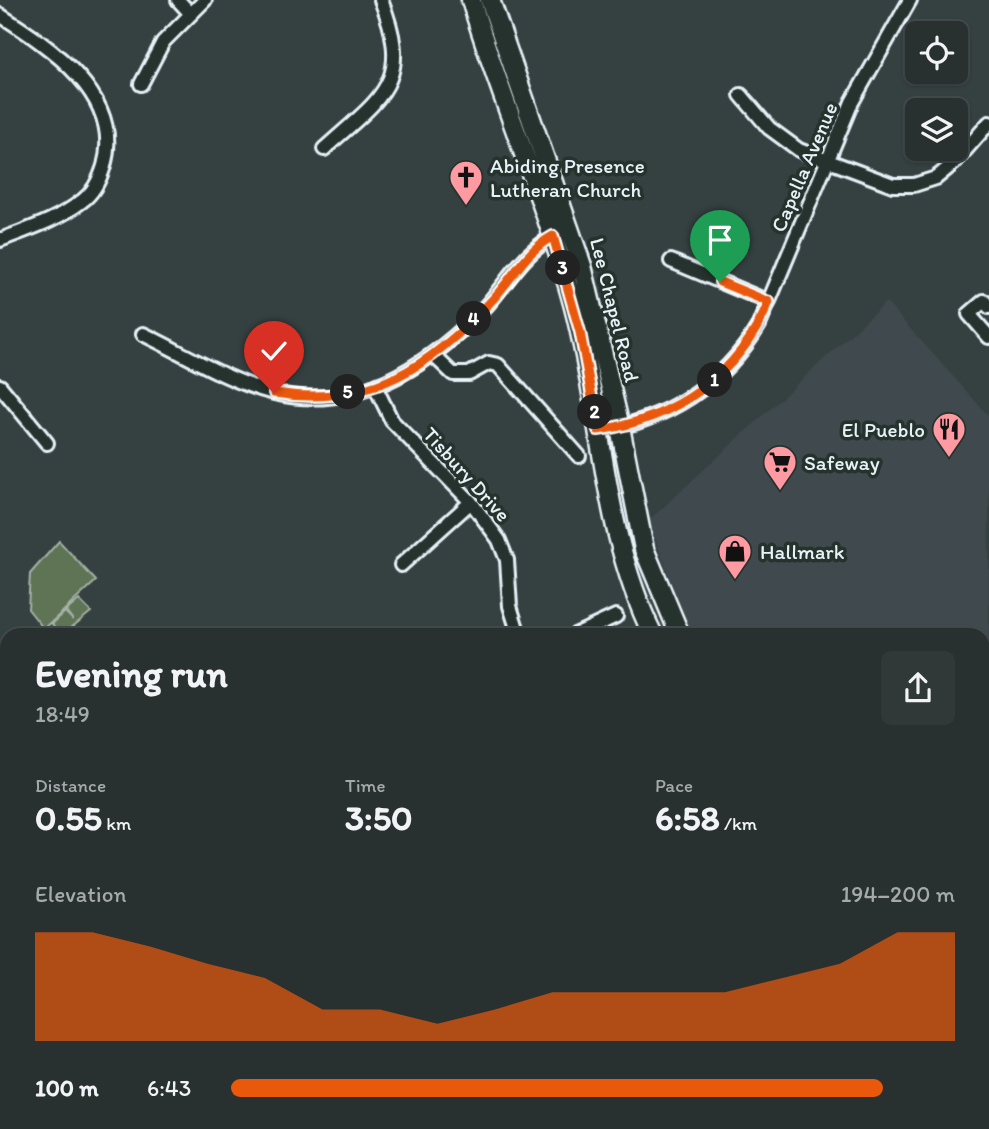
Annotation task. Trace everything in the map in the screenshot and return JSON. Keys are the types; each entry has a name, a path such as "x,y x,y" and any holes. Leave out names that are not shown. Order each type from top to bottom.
{"main road":[{"name":"Lee Chapel Road","path":"471,0 499,91 553,236 580,332 622,556 650,628"},
{"name":"Lee Chapel Road","path":"490,0 531,125 571,229 589,291 644,549 677,628"}],"street":[{"path":"178,0 190,13"},
{"path":"141,84 163,42 205,0"},
{"path":"324,149 379,99 392,76 396,44 381,0"},
{"name":"Capella Avenue","path":"598,430 620,427 675,406 712,383 748,344 769,302 852,102 910,0"},
{"path":"0,15 65,63 96,97 107,124 108,151 100,178 85,199 62,215 0,240"},
{"path":"741,95 781,139 878,181 914,185 936,178 989,123"},
{"path":"143,334 247,384 274,393 318,397 376,388 433,355 496,296 531,250 553,236 571,229"},
{"path":"671,261 769,302"},
{"path":"989,307 984,301 969,314 989,337"},
{"path":"433,355 453,374 468,374 489,363 498,365 579,456"},
{"path":"0,386 47,443"},
{"name":"Tisbury Drive","path":"376,388 392,421 471,502 494,530 503,550 510,606 517,628"},
{"path":"401,565 471,502"},
{"path":"590,628 616,616"}],"shaded area":[{"path":"886,302 989,416 989,628 689,628 648,521"}],"green space":[{"path":"59,541 96,581 43,628 28,609 30,574"},
{"path":"79,600 91,612 71,628 56,628 52,624 65,612 73,620 66,611"}],"place":[{"name":"Abiding Presence Lutheran Church","path":"466,207"},
{"name":"El Pueblo","path":"949,459"},
{"name":"Safeway","path":"780,492"},
{"name":"Hallmark","path":"735,581"}],"route":[{"path":"274,393 318,397 376,388 392,381 433,355 477,316 531,250 553,236 574,306 598,430 620,427 647,419 675,406 712,383 748,344 769,302 720,282"}]}
